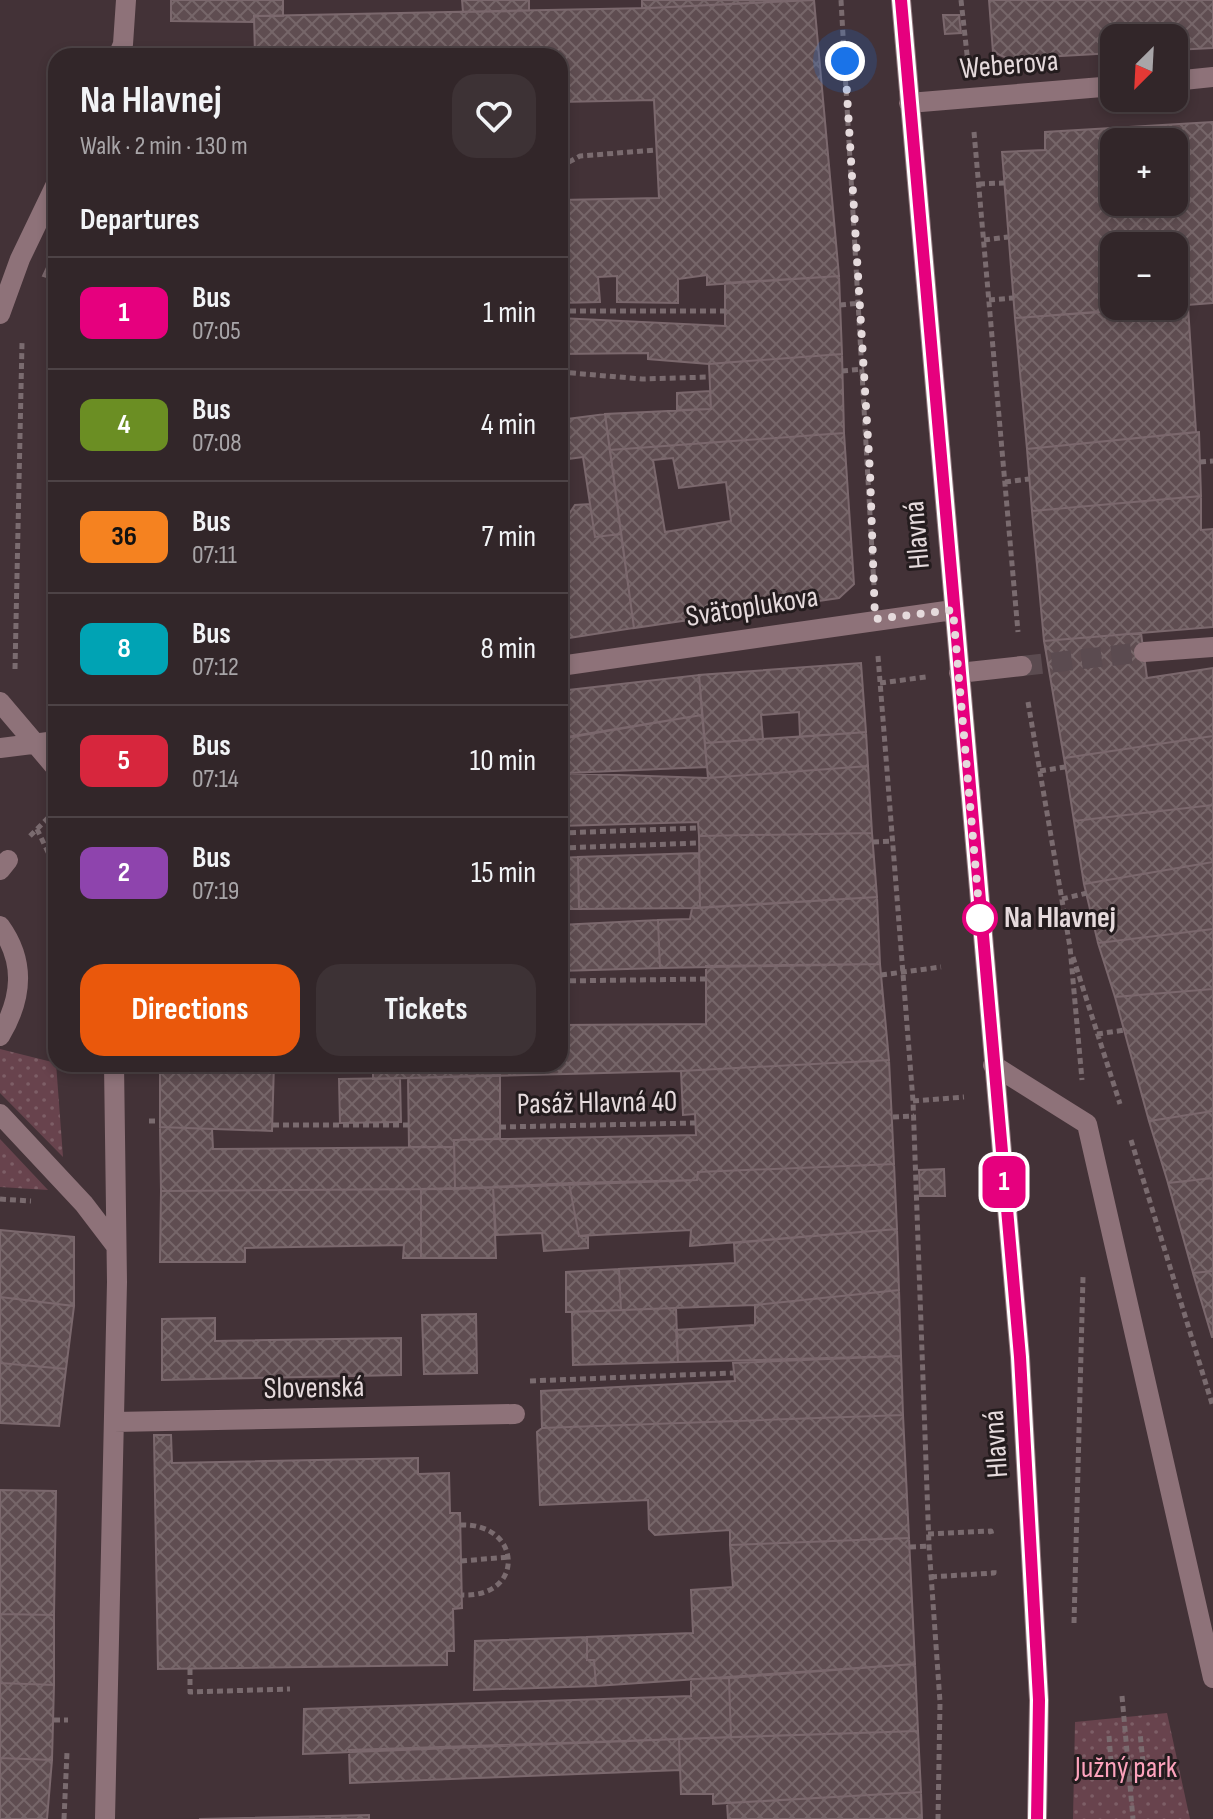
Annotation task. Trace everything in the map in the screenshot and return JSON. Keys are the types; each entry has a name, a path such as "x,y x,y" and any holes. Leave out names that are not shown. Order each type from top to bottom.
{"street":[{"path":"121,48 126,0"},
{"name":"Hlavná","path":"901,0 1030,1502 1039,1700 1037,1819"},
{"path":"1188,80 1213,77"},
{"name":"Weberova","path":"909,103 1100,87"},
{"path":"0,314 20,259 48,201"},
{"name":"Svätoplukova","path":"568,665 953,610"},
{"path":"1144,652 1213,647"},
{"path":"959,673 1022,666"},
{"path":"0,702 48,760"},
{"path":"0,748 48,742"},
{"path":"0,926 17,961 19,986 14,1011 0,1036"},
{"path":"993,1065 1087,1124 1213,1678"},
{"path":"105,1819 117,1282 114,1072"},
{"path":"0,1114 84,1204 116,1246"},
{"name":"Slovenská","path":"114,1422 515,1414"}],"path":[{"path":"841,0 864,369 875,619 914,1116 928,1534 940,1702 938,1819"},
{"path":"961,0 1022,666 1070,947 1087,1124"},
{"path":"568,163 580,156 656,150"},
{"path":"979,184 1004,183"},
{"path":"984,240 1008,237"},
{"path":"989,300 1013,298"},
{"path":"840,305 860,303"},
{"path":"568,311 725,311"},
{"path":"14,678 22,332"},
{"path":"842,371 864,369"},
{"path":"568,373 642,379 709,377"},
{"path":"1200,462 1213,461"},
{"path":"1005,482 1029,479"},
{"path":"880,683 959,673"},
{"path":"1040,771 1065,767"},
{"path":"48,818 37,829 48,852"},
{"path":"568,833 698,828"},
{"path":"873,842 893,841"},
{"path":"568,848 699,843"},
{"path":"1062,899 1087,893"},
{"path":"1070,947 1124,1119"},
{"path":"881,975 941,967"},
{"path":"568,981 706,979"},
{"path":"1097,1034 1125,1030"},
{"path":"893,1117 914,1116"},
{"name":"Pasáž Hlavná 40","path":"500,1127 695,1123"},
{"path":"273,1125 409,1125"},
{"path":"1129,1133 1213,1407"},
{"path":"1074,1634 1083,1268"},
{"path":"515,1414 514,1382 733,1373"},
{"path":"460,1525 492,1532 501,1540 509,1557 507,1572 495,1588 484,1594 462,1595"},
{"path":"928,1534 991,1531 992,1545"},
{"path":"910,1547 929,1546"},
{"path":"461,1561 509,1557"},
{"path":"931,1577 994,1573 993,1559"},
{"path":"190,1669 190,1692 290,1689"},
{"path":"1122,1696 1133,1819"},
{"path":"54,1720 68,1720"},
{"path":"1109,1736 1112,1774 1144,1772 1140,1733"}],"green space":[{"path":"0,1049 48,1061 48,1072 57,1072 63,1157 0,1093"},
{"path":"0,1139 48,1190 0,1187"},
{"name":"Južný park","path":"1167,1713 1190,1819 1073,1819 1075,1722"}],"building":[{"path":"171,0 283,0 283,16 254,16 254,22 171,21"},
{"path":"462,0 529,0 529,11 463,12"},
{"path":"642,0 808,0 642,8"},
{"path":"814,0 839,276 707,285 707,275 678,279 678,303 617,302 617,276 598,277 600,302 568,303 568,200 659,198 654,100 568,102 568,48 255,48 254,16 650,8"},
{"path":"989,0 1213,0 1213,48 1188,49 1188,24 1100,24 1100,54 1009,59 993,52"},
{"path":"943,15 959,15 961,33 945,34"},
{"path":"1213,122 1213,303 1188,305 1188,232 1100,232 1100,312 1015,318 1002,152 1045,150 1045,132 1100,129 1100,216 1188,216 1188,128 1112,128"},
{"path":"839,276 842,354 709,364 648,359 648,353 568,354 568,318 725,326 725,283"},
{"path":"1188,306 1196,432 1027,449 1015,318 1100,312 1100,320 1188,320"},
{"path":"842,354 844,433 610,450 605,414 711,409 709,364"},
{"path":"710,391 711,409 677,410 677,393"},
{"path":"605,414 621,534 595,537 583,457 568,459 568,419"},
{"path":"1199,432 1201,496 1032,511 1027,449"},
{"path":"844,433 854,584 839,598 634,628 610,450","holes":["673,458 679,488 726,482 731,521 665,532 653,460"]},
{"path":"1201,496 1201,530 1213,529 1213,627 1044,641 1032,511"},
{"path":"590,504 595,537 621,534 634,628 568,638 568,516 575,505"},
{"path":"1141,633 1147,678 1213,668 1213,736 1064,758 1044,641"},
{"path":"861,663 866,732 800,737 799,712 761,715 763,739 705,743 699,675"},
{"path":"699,675 702,715 568,738 568,690"},
{"path":"702,715 707,767 568,773 568,737"},
{"path":"866,732 868,766 708,778 705,743"},
{"path":"1213,736 1213,805 1074,821 1064,758"},
{"path":"868,766 872,833 699,836 698,822 568,826 568,773 708,778"},
{"path":"1213,805 1213,862 1084,884 1074,821"},
{"path":"872,833 877,897 700,908 699,836"},
{"path":"699,853 700,908 579,909 578,857"},
{"path":"578,857 579,909 568,909 568,858"},
{"path":"1213,862 1213,929 1098,943 1084,884"},
{"path":"877,897 880,964 660,968 658,920 690,919 692,908"},
{"path":"658,920 660,968 568,971 568,925"},
{"path":"1213,929 1213,989 1115,997 1098,943"},
{"path":"880,964 889,1060 681,1071 373,1079 373,1072 568,1072 568,1025 706,1024 706,966"},
{"path":"1213,989 1213,1111 1149,1121 1115,997"},
{"path":"889,1060 894,1164 698,1172 697,1180 455,1189 454,1140 696,1135 695,1114 683,1115 681,1071"},
{"path":"160,1072 274,1072 272,1131 160,1127"},
{"path":"500,1075 500,1139 454,1140 454,1147 409,1147 408,1078"},
{"path":"400,1078 401,1122 340,1123 339,1079"},
{"path":"1213,1111 1213,1178 1168,1183 1149,1121"},
{"path":"160,1127 212,1129 213,1149 454,1147 455,1189 161,1191"},
{"path":"894,1164 897,1229 690,1246 691,1230 579,1236 569,1183 697,1180 698,1172"},
{"path":"944,1169 945,1196 920,1196 919,1170"},
{"path":"1213,1178 1213,1271 1193,1273 1168,1183"},
{"path":"569,1183 579,1236 588,1235 588,1248 544,1251 542,1233 496,1235 493,1187"},
{"path":"493,1187 496,1258 421,1258 421,1189"},
{"path":"421,1189 421,1258 403,1258 404,1245 245,1248 245,1262 160,1262 161,1191"},
{"path":"897,1229 899,1290 755,1305 621,1310 619,1269 735,1263 734,1243"},
{"path":"0,1230 74,1237 74,1306 0,1297"},
{"path":"619,1269 621,1310 566,1312 566,1272"},
{"path":"1213,1271 1213,1337 1212,1337 1193,1273"},
{"path":"899,1290 901,1356 678,1362 676,1330 755,1325 755,1305"},
{"path":"0,1297 74,1306 66,1369 0,1363"},
{"path":"676,1308 678,1362 573,1365 572,1312"},
{"path":"476,1314 477,1373 424,1374 422,1315"},
{"path":"215,1318 215,1341 401,1338 401,1375 162,1380 162,1319"},
{"path":"901,1356 903,1415 542,1428 541,1391 735,1381 733,1363"},
{"path":"0,1363 66,1369 59,1426 0,1423"},
{"path":"903,1415 909,1538 730,1545 730,1530 655,1535 649,1529 648,1500 540,1505 537,1432 542,1428"},
{"path":"154,1435 171,1435 172,1463 418,1458 418,1474 449,1473 450,1513 460,1513 462,1608 453,1609 454,1651 447,1651 447,1665 158,1669"},
{"path":"0,1490 56,1491 54,1615 0,1614"},
{"path":"909,1538 915,1664 596,1686 594,1660 587,1660 587,1637 693,1633 691,1590 733,1587 730,1545"},
{"path":"0,1614 54,1615 54,1685 0,1683"},
{"path":"587,1637 587,1660 594,1660 596,1686 474,1690 475,1641"},
{"path":"915,1664 918,1731 731,1737 729,1678"},
{"path":"729,1678 731,1737 303,1754 304,1709 691,1696 691,1679"},
{"path":"0,1683 54,1685 52,1760 0,1758"},
{"path":"918,1731 921,1792 713,1804 713,1794 681,1794 679,1739"},
{"path":"679,1739 680,1770 350,1783 349,1750"},
{"path":"0,1758 52,1760 47,1819 0,1819"},
{"path":"921,1792 922,1819 728,1819 727,1803"},
{"path":"369,1815 369,1819 199,1819"}],"tunnel":[{"path":"1022,666 1144,652"}],"bus line":[{"name":"1","path":"901,0 1020,1357 1039,1700 1037,1819"}],"place":[{"name":"Na Hlavnej","path":"980,918"}],"route":[{"path":"845,61 870,472 875,619 953,610 980,918"}]}
